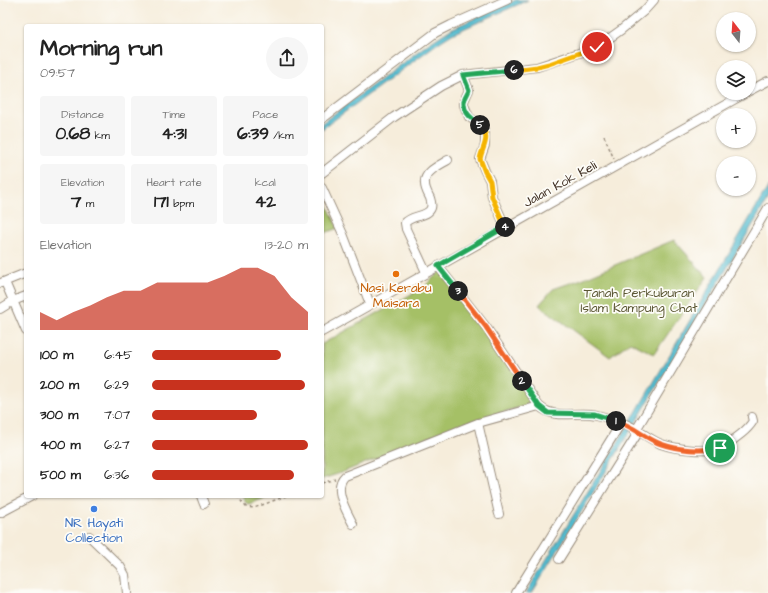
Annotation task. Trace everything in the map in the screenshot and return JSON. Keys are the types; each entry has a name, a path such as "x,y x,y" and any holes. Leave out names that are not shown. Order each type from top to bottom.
{"street":[{"path":"324,117 435,33 507,0"},
{"path":"324,171 394,116 441,86 463,75 537,67 597,47 621,30 644,11 654,0"},
{"path":"463,75 469,90 464,104 470,117 482,126 485,132 485,145 480,159 490,181 492,197 506,228"},
{"path":"756,87 768,81"},
{"name":"Jalan Kok Keli","path":"324,331 734,100"},
{"path":"426,272 406,229 405,223 430,210 431,204 425,178 431,171 448,160"},
{"path":"324,192 343,234 370,304"},
{"path":"516,593 629,426 768,208"},
{"path":"438,266 486,327 539,406 548,413 594,414 629,426 660,443 679,449 711,450 728,444 738,436 751,425 753,420 752,417"},
{"path":"24,273 4,283 12,297 24,326"},
{"path":"0,309 12,297 24,296"},
{"path":"353,524 340,496 343,478 345,476 478,423 539,406"},
{"path":"478,423 500,514"},
{"path":"559,559 636,436 635,431 629,426"},
{"path":"0,513 28,498"},
{"path":"89,536 120,566 124,575 127,593"}],"path":[{"path":"604,136 617,166"},
{"path":"324,482 343,478"},
{"path":"238,498 246,507 254,508 281,498"}],"green space":[{"path":"324,198 338,228 324,233"},
{"name":"Tanah Perkuburan Islam Kampung Chat","path":"674,240 707,277 654,354 630,342 610,357 539,305 553,289 582,279"},
{"path":"440,271 481,324 531,398 528,405 456,426 341,473 324,478 324,343 424,287"},
{"path":"243,498 266,498 248,504"}],"water":[{"path":"516,0 528,0 452,34 324,128 324,122 428,44 451,29"},
{"path":"768,187 768,199 639,417 532,593 526,593 635,414"}],"place":[{"name":"Nasi Kerabu Maisara","path":"396,274"},
{"name":"NR Hayati Collection","path":"94,509"}],"route":[{"path":"597,47 537,67 463,75 469,88 464,104 470,117 484,129 486,136 485,145 480,159 490,181 492,197 506,228 438,266 486,327 539,406 548,413 594,414 627,424 660,443 679,449 711,450 720,448"}]}
